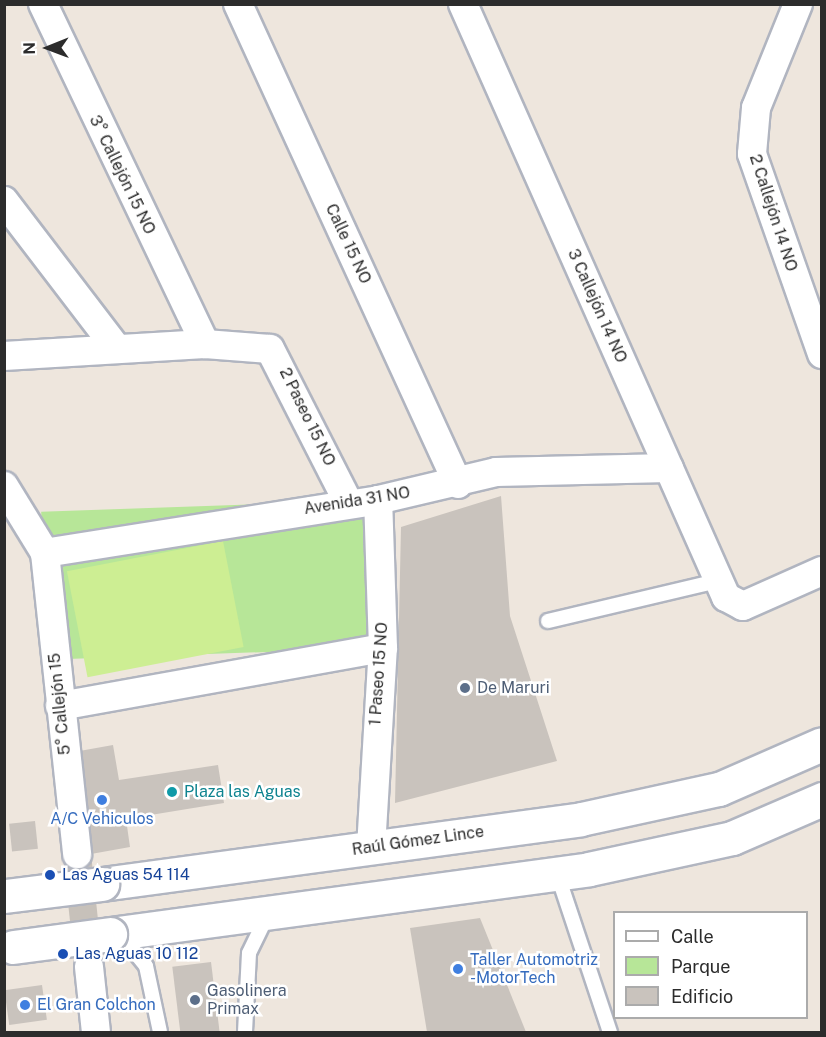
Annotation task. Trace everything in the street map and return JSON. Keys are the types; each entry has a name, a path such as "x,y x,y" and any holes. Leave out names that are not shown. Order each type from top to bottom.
{"main road":[{"name":"Raúl Gómez Lince","path":"5,896 581,819 719,789 822,744"},
{"path":"9,948 557,873 732,838 822,799"}],"street":[{"name":"3° Callejón 15 NO","path":"43,4 205,344"},
{"name":"3 Callejón 14 NO","path":"463,4 717,581 734,606 822,571"},
{"name":"2 Callejón 14 NO","path":"798,4 756,108 752,154 822,354"},
{"path":"816,4 822,9"},
{"name":"Calle 15 NO","path":"245,7 458,484"},
{"path":"4,201 117,349"},
{"name":"2 Paseo 15 NO","path":"205,344 255,344 270,349 280,362 348,502"},
{"path":"4,356 205,344"},
{"name":"Avenida 31 NO","path":"45,553 348,502 378,500 520,469 669,468"},
{"path":"4,486 45,553"},
{"name":"1 Paseo 15 NO","path":"371,848 383,648 378,500"},
{"name":"5° Callejón 15","path":"45,553 77,854"},
{"path":"60,706 383,648"},
{"path":"89,967 96,1032"}],"lane":[{"path":"548,621 717,581"},
{"path":"557,873 610,1032"},
{"path":"245,1032 249,953 268,912"},
{"path":"114,933 146,966 160,1032"}],"green space":[{"path":"378,500 383,648 46,660 41,512"},
{"path":"223,541 244,647 88,677 67,571"}],"building":[{"name":"De Maruri","path":"501,496 510,616 557,761 395,803 401,527"},
{"path":"113,745 119,780 218,765 224,803 126,819 130,847 91,854 74,752"},
{"path":"35,821 38,849 12,852 9,824"},
{"name":"Taller Automotriz -MotorTech","path":"480,918 526,1032 427,1032 410,928"},
{"name":"Gasolinera Primax","path":"211,962 220,1031 180,1032 172,967"},
{"name":"El Gran Colchon","path":"42,985 47,1020 9,1025 4,990"}],"tunnel":[{"path":"77,854 88,959"}],"place":[{"name":"De Maruri","path":"465,688"},
{"name":"Plaza las Aguas","path":"172,792"},
{"name":"A/C Vehiculos","path":"102,800"},
{"name":"Las Aguas 54 114","path":"50,875"},
{"name":"Las Aguas 10 112","path":"63,954"},
{"name":"Taller Automotriz -MotorTech","path":"458,969"},
{"name":"Gasolinera Primax","path":"195,1000"},
{"name":"El Gran Colchon","path":"25,1005"}]}
